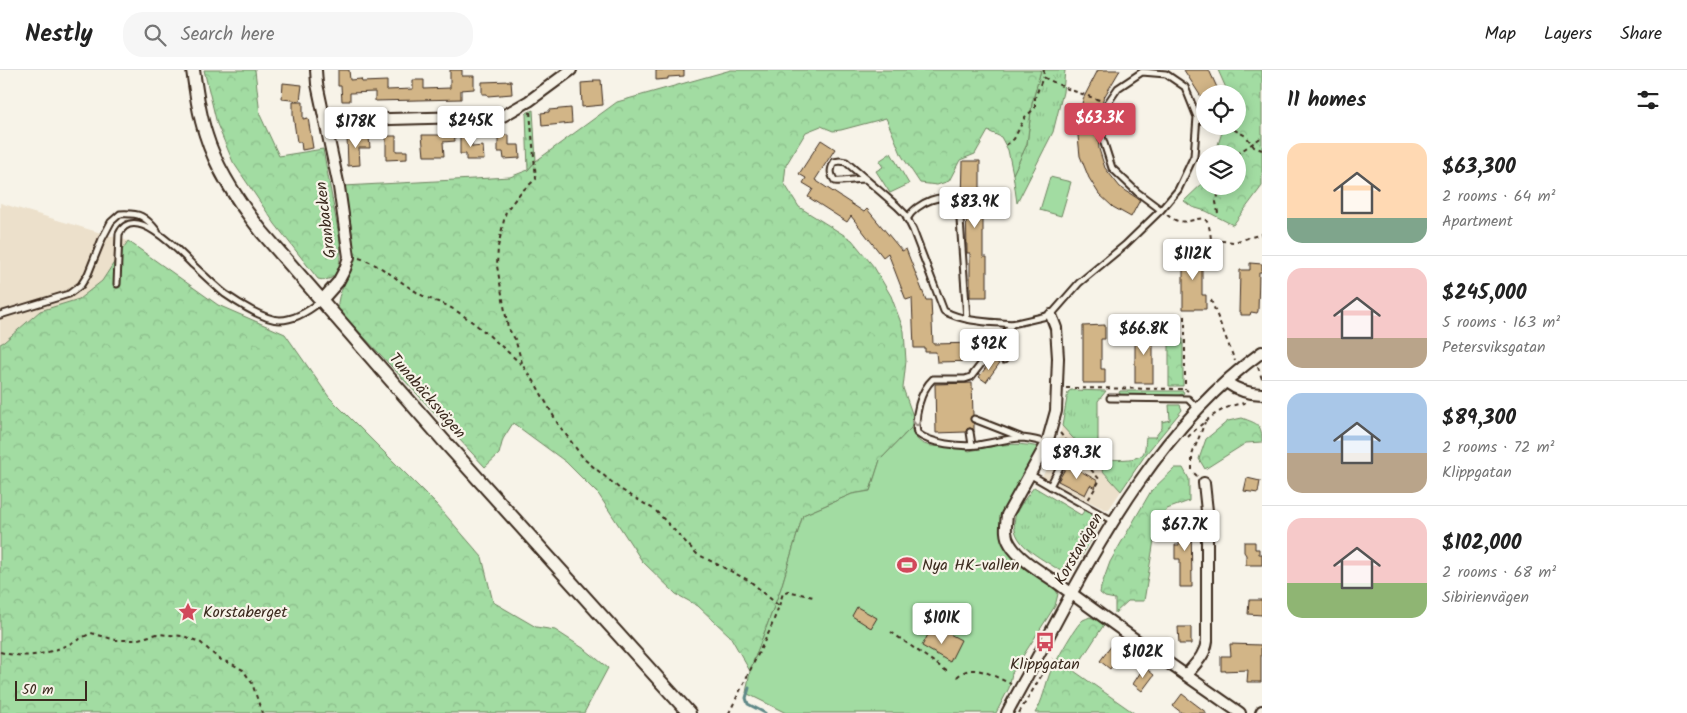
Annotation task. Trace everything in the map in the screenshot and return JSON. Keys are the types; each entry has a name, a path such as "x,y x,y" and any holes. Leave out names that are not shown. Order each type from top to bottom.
{"street":[{"name":"Tunabäcksvägen","path":"193,70 197,102 206,136 222,173 241,205 256,225 444,441 689,713"},
{"name":"Granbacken","path":"316,70 317,84 339,186 349,257 345,270 338,282 322,300"},
{"path":"326,123 353,120 504,116 529,101 571,70"},
{"path":"1050,315 1056,328 1058,358 1056,411 1048,442 1007,515 1005,526 1010,545 1026,560 1071,594 1240,713"},
{"name":"Korstavägen","path":"1007,713 1113,521 1149,467 1198,409 1246,364 1262,352"},
{"path":"1226,382 1238,390 1262,394"},
{"path":"1186,675 1206,650 1207,641 1207,520 1204,483"}],"lane":[{"path":"866,180 835,181 831,176 830,169 834,162 840,160 846,162 898,206 907,219 944,311 953,316 967,319 1012,324 1050,315 1079,283 1125,246 1161,210 1178,190 1194,156 1197,116 1185,87 1166,74 1142,72 1118,88 1108,104 1102,137 1112,168 1137,192 1161,210"},
{"path":"907,219 912,210 935,199 946,197 956,201 959,205 967,319"},
{"path":"0,314 69,294 81,285 88,274 111,222 120,214 140,215 148,220 161,235 225,294 266,317 289,320 311,309 322,300"},
{"path":"117,284 121,230 129,224 142,225 161,235"},
{"path":"0,310 7,312"},
{"path":"1012,324 971,377 965,379 933,379 927,384 918,411 916,424 918,433 924,439 936,442 972,445 1023,438"},
{"path":"990,352 1004,360"},
{"path":"1110,398 1188,399 1198,409"},
{"path":"974,419 1023,438 1048,442"},
{"path":"970,432 972,445"},
{"path":"1050,486 1064,459"},
{"path":"1031,475 1113,521"}],"path":[{"path":"1006,145 1014,138 1025,117 1035,108 1035,98 1044,70"},
{"path":"1043,77 1108,104"},
{"path":"523,366 515,339 508,328 497,266 498,247 506,211 520,192 536,179 529,101"},
{"path":"1244,135 1254,147 1262,150"},
{"path":"1246,147 1262,136"},
{"path":"1218,195 1216,202 1218,213"},
{"path":"1172,218 1181,221 1200,218 1205,220 1208,223 1211,240 1216,241 1234,242 1262,234"},
{"path":"349,257 372,262 421,295 451,307 485,331 523,366 534,381 558,424 584,459 620,489 655,510 696,554 750,580 778,606"},
{"path":"1210,300 1235,360"},
{"path":"1058,388 1185,389 1185,316"},
{"path":"1182,443 1206,420 1236,403 1253,403"},
{"path":"1204,483 1192,471 1191,465 1192,455 1206,420"},
{"path":"1058,431 1100,480 1085,505"},
{"path":"729,713 770,630 783,593 788,591 813,597"},
{"path":"891,632 948,672"},
{"path":"0,652 36,656 63,648 91,633 116,640 135,640 156,634 183,636 200,642 219,659 243,670 252,683 262,713"},
{"path":"1019,713 1052,658"},
{"path":"957,677 965,670 978,669 1013,685"}],"shaded area":[{"path":"0,203 128,241 102,281 79,299 40,311 0,344"},
{"path":"1062,426 1121,491 1109,509 1104,509 1042,477 1056,451"}],"green space":[{"path":"204,70 255,70 260,115 279,156 323,149 340,241 340,262 335,274 331,278 326,280 318,279 275,224 233,162 217,124"},
{"path":"731,70 1041,70 1032,103 1027,144 1013,174 1008,150 1001,137 988,131 975,154 960,160 949,181 937,185 920,183 902,156 886,118 841,130 833,131 821,126 806,132 786,165 784,183 799,207 852,240 874,267 891,296 904,331 906,361 903,388 914,419 911,428 880,460 870,491 852,494 803,515 781,588 750,671 730,636 698,606 676,594 642,561 599,495 566,462 513,423 503,439 499,454 485,467 338,309 339,296 350,274 354,254 344,186 510,177 528,170 536,161 617,102"},
{"path":"1041,70 1065,70 1063,92 1053,132 1017,203 1013,174 1027,144 1032,103"},
{"path":"1218,70 1262,70 1262,186 1233,225 1206,211 1192,207 1184,201 1196,190 1196,195 1246,195 1246,145 1218,145 1221,135 1246,135 1246,85 1225,85"},
{"path":"533,110 536,161 528,170 526,113"},
{"path":"891,153 909,184 890,193 876,171 883,167 879,161"},
{"path":"1050,177 1071,182 1061,216 1040,210"},
{"path":"128,241 218,305 285,334 329,397 437,505 482,557 493,602 536,627 555,630 586,650 608,668 584,713 0,713 0,344 40,311 79,299 102,281"},
{"path":"1183,339 1183,386 1169,386 1169,340"},
{"path":"1071,390 1106,391 1098,401 1098,459 1139,457 1144,452 1146,437 1155,437 1162,428 1162,422 1170,420 1169,405 1180,405 1182,410 1146,454 1121,491 1062,426 1068,392"},
{"path":"1120,391 1183,391 1184,393 1176,397 1123,396 1119,393"},
{"path":"1242,418 1260,428 1262,442 1246,443 1205,469 1199,459 1206,439 1228,421"},
{"name":"Nya HK-vallen","path":"911,428 921,443 928,445 961,448 969,451 1012,444 1039,447 1000,515 1001,531 1005,545 1013,556 1052,583 1058,594 1055,606 1012,673 1009,688 996,713 786,713 746,693 750,671 781,588 803,515 852,494 870,491 880,460"},
{"path":"1175,468 1183,468 1189,479 1189,501 1167,509 1156,528 1144,601 1128,601 1115,613 1115,599 1105,597 1100,593 1110,562 1151,491"},
{"path":"1034,487 1081,515 1085,510 1100,520 1100,524 1075,567 1059,570 1035,555 1021,542 1017,535 1014,526 1016,513"},
{"path":"1090,617 1105,623 1074,671 1134,713 1035,713 1050,673 1065,645 1079,624"}],"building":[{"path":"338,70 349,70 350,80 361,79 362,82 387,81 387,90 413,89 413,80 424,80 424,89 450,88 450,70 462,70 462,76 474,76 474,89 461,90 461,99 375,101 375,92 350,93 350,101 342,101 341,86 338,86"},
{"path":"656,70 684,70 684,76 656,80"},
{"path":"1098,70 1120,70 1103,99 1098,137 1099,149 1105,168 1120,187 1140,200 1131,217 1113,207 1099,194 1089,178 1080,156 1079,118 1083,99"},
{"path":"1184,70 1209,70 1216,85 1196,85 1196,89"},
{"path":"593,80 601,80 603,105 582,107 581,83 594,82"},
{"path":"511,81 512,94 488,96 487,94 482,94 482,82"},
{"path":"283,83 302,85 300,101 282,99"},
{"path":"293,102 303,102 303,119 308,118 313,148 302,150 301,142 297,142"},
{"path":"571,108 572,123 542,126 541,113 549,112 549,110"},
{"path":"443,132 454,132 455,141 443,142 444,156 424,156 422,135 443,135"},
{"path":"460,134 472,134 472,147 483,146 484,160 466,160 466,154 460,154"},
{"path":"498,135 509,135 509,145 519,145 520,158 504,159 503,152 498,152"},
{"path":"386,136 396,136 396,151 407,151 407,159 386,160"},
{"path":"347,137 369,137 370,148 359,148 360,165 348,166"},
{"path":"821,140 835,149 815,180 864,212 867,209 902,251 906,249 926,300 931,300 933,344 977,343 978,361 937,362 936,352 925,352 925,348 914,348 912,298 906,300 888,253 883,257 851,216 847,222 808,197 813,189 803,183 806,178 799,174"},
{"path":"963,161 980,161 980,206 983,206 983,257 987,257 987,297 970,297 970,253 967,253 966,202 962,202"},
{"path":"1183,252 1205,252 1205,265 1202,265 1202,295 1206,295 1206,309 1183,309"},
{"path":"1250,263 1262,264 1262,272 1259,272 1258,311 1257,313 1251,312 1250,315 1241,315 1241,312 1239,312 1240,270 1250,270"},
{"path":"1105,325 1105,339 1101,339 1101,369 1105,369 1105,383 1083,383 1083,326"},
{"path":"1135,328 1153,328 1153,383 1135,383"},
{"path":"992,359 999,364 986,382 979,377"},
{"path":"972,383 973,415 970,419 974,424 974,432 970,428 966,432 936,433 935,384"},
{"path":"1068,464 1098,481 1095,488 1090,485 1085,495 1058,481"},
{"path":"1247,478 1260,481 1258,493 1244,491"},
{"path":"1179,518 1191,518 1192,587 1180,587 1180,559 1175,559 1175,545 1179,545"},
{"path":"1244,542 1255,542 1255,549 1259,549 1259,554 1262,554 1262,565 1246,565"},
{"path":"1249,600 1262,600 1262,615 1248,614"},
{"path":"857,607 877,618 871,628 852,616"},
{"path":"1178,627 1191,627 1191,644 1179,644"},
{"path":"930,631 941,637 944,631 961,640 950,662 922,646"},
{"path":"1230,644 1261,645 1261,682 1247,682 1248,670 1221,671 1221,656 1231,656"},
{"path":"1112,645 1122,653 1110,669 1100,661"},
{"path":"1144,667 1154,675 1142,691 1133,684"},
{"path":"1182,694 1207,713 1182,713 1173,706"}],"waterway":[{"path":"749,688 746,698 748,704 765,713"}],"place":[{"name":"Nya HK-vallen","path":"907,565"},
{"name":"Korstaberget","path":"188,612"},
{"name":"Klippgatan","path":"1045,642"}]}
